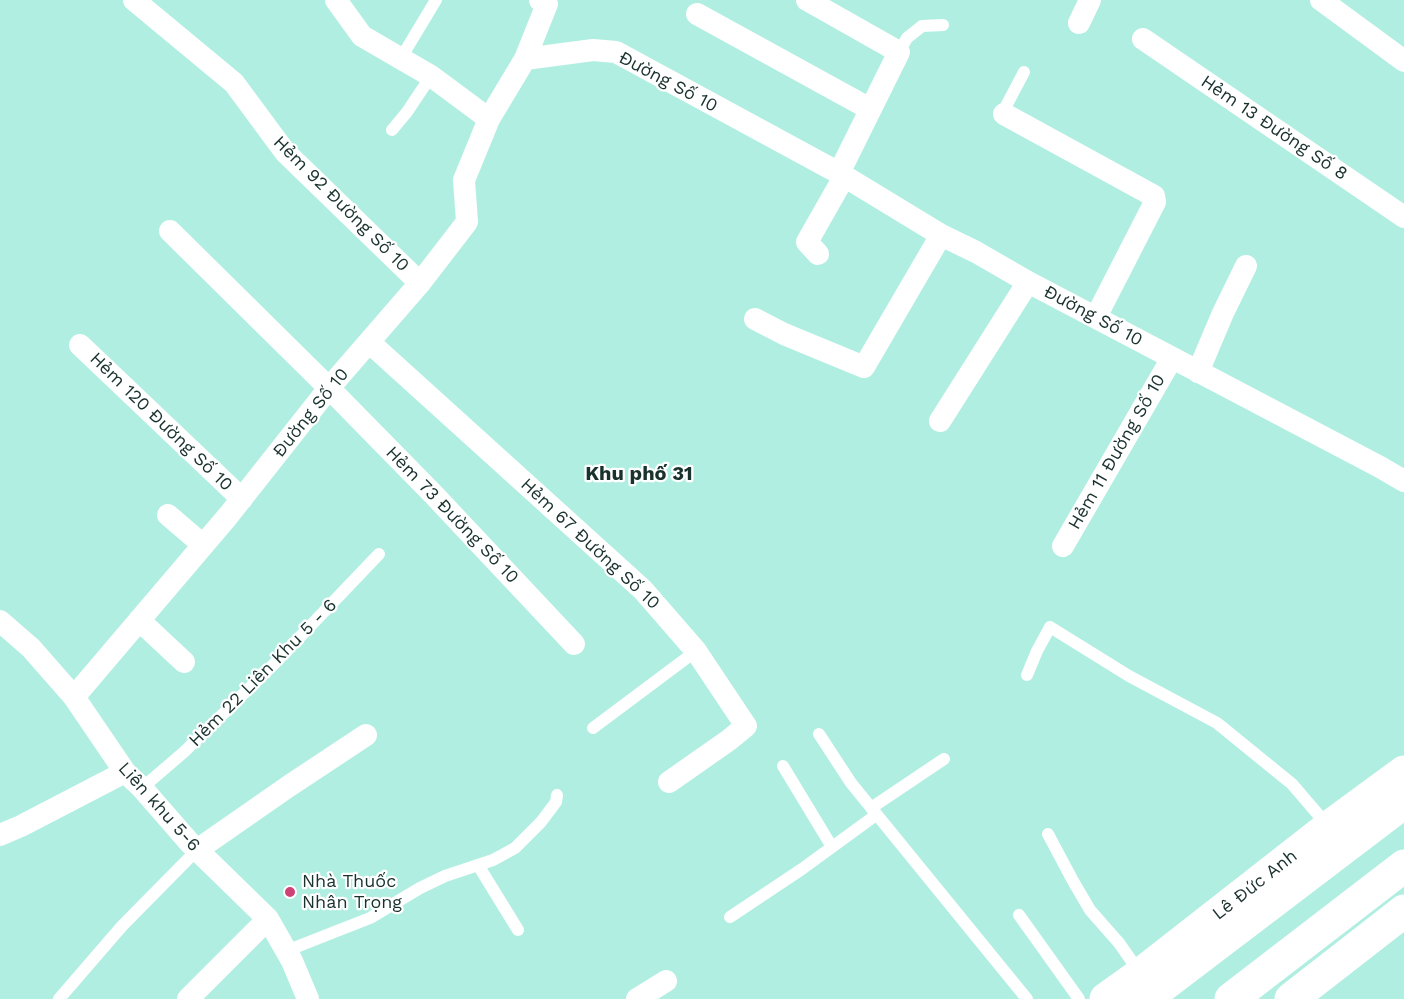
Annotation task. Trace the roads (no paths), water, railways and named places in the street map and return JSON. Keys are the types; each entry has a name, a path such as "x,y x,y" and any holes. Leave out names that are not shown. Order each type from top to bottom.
{"highway":[{"name":"Lê Đức Anh","path":"1143,986 1329,827 1404,772"},
{"name":"Lê Đức Anh","path":"1106,999 1143,986 1404,802"},
{"path":"1231,999 1404,866"},
{"path":"1291,999 1404,911"},
{"path":"1340,915 1363,944"}],"street":[{"name":"Hẻm 92 Đường Số 10","path":"134,0 234,82 285,152 420,283"},
{"path":"336,0 362,36 431,76 489,119"},
{"path":"525,59 547,4 540,0"},
{"path":"807,0 899,52 870,109 842,175 807,242 818,254"},
{"path":"1079,23 1090,0"},
{"path":"1321,0 1404,61"},
{"path":"697,14 870,109"},
{"name":"Hẻm 13 Đường Số 8","path":"1143,39 1404,217"},
{"name":"Đường Số 10","path":"74,697 242,499 329,388 420,283 467,222 464,180 489,119 525,59 593,50 616,52 842,175 940,235 976,252 1028,282 1404,481"},
{"path":"1004,114 1154,196 1155,202 1096,317"},
{"name":"Hẻm 73 Đường Số 10","path":"170,231 435,495 574,644"},
{"path":"755,319 784,334 864,367 940,235"},
{"path":"1198,372 1246,266"},
{"path":"940,421 1028,282"},
{"name":"Hẻm 67 Đường Số 10","path":"369,342 643,590 696,651 746,726 729,741 669,782"},
{"name":"Hẻm 120 Đường Số 10","path":"80,345 242,499"},
{"name":"Hẻm 11 Đường Số 10","path":"1063,546 1172,358"},
{"path":"168,515 203,545"},
{"path":"140,620 184,662"},
{"name":"Liên khu 5-6","path":"0,621 31,648 74,697 125,772 197,850 268,919 308,999"},
{"path":"197,850 366,735"},
{"path":"0,835 125,772"},
{"path":"188,999 268,919"},
{"path":"637,999 666,981"}],"lane":[{"path":"401,58 436,0"},
{"path":"899,52 907,38 922,26 943,24"},
{"path":"1004,114 1024,72"},
{"path":"392,130 431,76"},
{"name":"Hẻm 22 Liên Khu 5 - 6","path":"142,788 184,752 273,665 379,554"},
{"path":"1028,675 1037,651 1050,627 1129,676 1217,723 1292,784 1329,827"},
{"path":"593,728 696,651"},
{"path":"819,734 851,783 1027,999"},
{"path":"730,917 832,847 874,811 944,759"},
{"path":"783,766 832,847"},
{"path":"286,951 370,918 420,888 446,876 493,860 515,848 541,822 556,802 557,795"},
{"path":"1048,834 1090,910 1119,943 1143,986"},
{"path":"59,999 122,926 197,850"},
{"path":"477,865 518,930"},
{"path":"1019,915 1079,999"}],"place":[{"name":"Nhà Thuốc Nhân Trọng","path":"290,892"}],"district":[{"name":"Khu phố 31","path":"639,474"}]}
